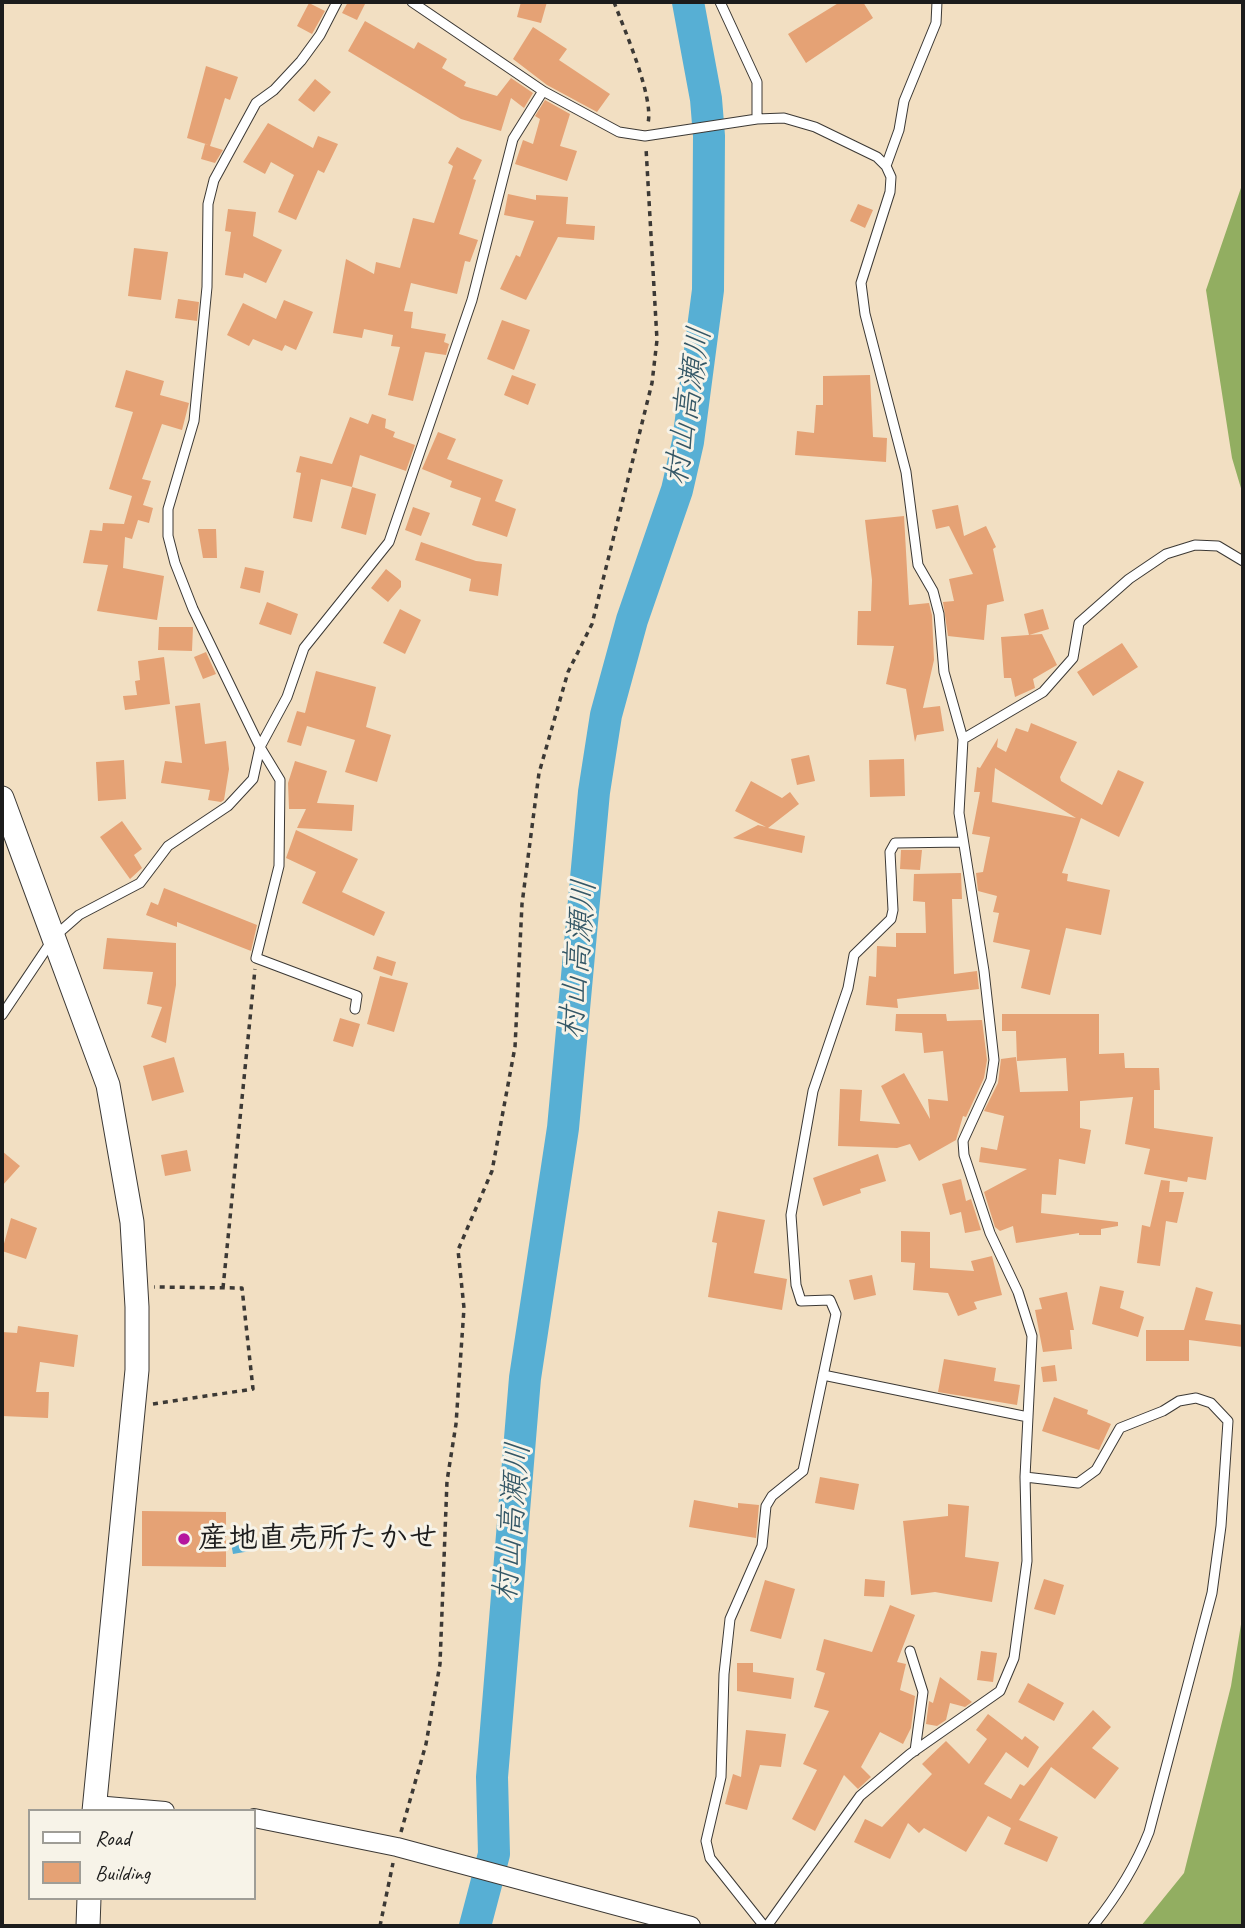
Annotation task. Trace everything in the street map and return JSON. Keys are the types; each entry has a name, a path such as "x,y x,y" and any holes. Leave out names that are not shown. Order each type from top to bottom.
{"street":[{"path":"2,798 108,1085 126,1177 136,1287 133,1407 94,1808 118,1809"},
{"path":"256,1818 397,1847 691,1926"},
{"path":"88,1926 89,1900"}],"lane":[{"path":"337,2 320,35 301,61 274,90 256,103 214,180 208,204 207,287 194,421 168,509 168,536 175,563 193,609 260,747 280,780 279,866 256,958 356,996 355,1009"},
{"path":"412,2 543,91 619,132 645,136 757,118 785,118 815,127 877,157 886,166 891,177 890,192 861,283 865,314 906,472 918,565 933,591 939,614 944,672 963,738 958,813 963,842 985,971 994,1060 991,1080 963,1141 964,1155 984,1216 1018,1292 1032,1336 1025,1477 1027,1561 1014,1658 1000,1691 915,1751 860,1796 766,1926 710,1858 706,1841 721,1777 724,1674 730,1619 762,1546 766,1506 772,1496 803,1471 836,1314 830,1300 801,1301 796,1285 791,1215 813,1091 848,988 854,955 891,919 890,852 895,843 963,842"},
{"path":"720,2 757,82 757,118"},
{"path":"886,166 899,130 904,101 936,23 937,2"},
{"path":"2,1015 55,936 79,915 140,883 168,846 228,806 253,779 260,747 287,697 304,648 389,542 472,300 513,139 543,91"},
{"path":"963,738 1043,692 1073,658 1079,623 1129,579 1166,554 1195,545 1218,546 1243,561"},
{"path":"823,1375 1028,1417"},
{"path":"1025,1477 1078,1483 1096,1470 1121,1428 1180,1401 1196,1398 1211,1403 1228,1422 1221,1526 1212,1593 1149,1832 1127,1881 1093,1926"},
{"path":"910,1651 923,1692 915,1751"}],"path":[{"path":"380,1926 397,1847 426,1744 440,1664 447,1482 456,1424 464,1308 458,1250 492,1171 515,1047 522,904 539,773 568,673 592,624 652,383 657,340 645,136 650,114 637,65 614,2"},
{"path":"223,1288 256,958"},
{"path":"133,1407 253,1389 242,1288 136,1287"}],"green space":[{"path":"1243,182 1243,495 1232,458 1206,290"},
{"path":"1243,1612 1243,1926 1141,1926 1184,1873 1231,1686"}],"water":[{"path":"244,1541 256,1550 233,1554 231,1543"}],"building":[{"path":"348,2 366,2 357,20 342,13"},
{"path":"521,2 547,2 541,23 517,17"},
{"path":"840,2 863,2 873,18 806,63 788,34"},
{"path":"309,3 325,11 312,34 297,26"},
{"path":"365,21 414,49 418,42 447,59 442,68 466,82 464,86 497,96 511,78 533,93 524,108 511,98 501,131 461,119 348,51"},
{"path":"533,27 567,49 559,60 610,94 597,112 547,85 513,59"},
{"path":"206,66 238,77 230,100 225,98 210,146 223,150 215,163 201,159 205,144 209,145 187,138"},
{"path":"315,79 331,92 314,112 298,100"},
{"path":"545,100 570,114 560,146 577,151 567,181 515,164 523,140 533,144 540,119 535,116"},
{"path":"268,123 313,148 318,136 338,144 324,173 318,170 296,220 278,212 294,175 271,162 265,174 243,162"},
{"path":"457,147 482,160 473,179 476,180 459,234 478,240 470,262 465,261 457,294 411,283 404,311 413,312 411,328 446,334 444,342 449,344 446,355 425,352 413,401 388,395 400,347 391,346 393,335 364,329 362,338 333,333 346,259 374,274 376,262 400,268 413,218 434,223 453,166 448,163"},
{"path":"508,194 536,200 536,195 568,197 566,224 595,226 594,240 558,237 526,300 500,289 516,255 520,257 534,221 504,215"},
{"path":"858,204 873,210 865,228 850,221"},
{"path":"228,209 256,212 253,236 282,250 266,283 244,273 243,278 225,275 231,232 225,231"},
{"path":"134,248 168,252 161,300 128,296"},
{"path":"178,299 199,302 197,321 175,318"},
{"path":"284,300 313,312 296,350 285,345 282,351 253,339 249,346 227,335 243,303 276,319"},
{"path":"502,320 530,330 514,370 487,359"},
{"path":"126,370 164,381 160,395 189,403 182,430 162,424 142,479 151,481 143,505 153,508 149,523 138,520 132,539 125,537 123,568 164,576 157,620 97,611 108,565 83,563 90,530 102,531 103,523 124,524 132,496 109,489 133,412 115,407"},
{"path":"512,375 536,384 528,405 504,395"},
{"path":"870,375 873,437 887,438 886,462 795,455 797,431 814,433 816,405 823,405 823,376"},
{"path":"372,414 386,419 385,428 395,432 393,437 415,445 406,471 360,455 352,487 321,479 312,522 293,518 301,473 296,472 300,456 332,464 350,417 368,424"},
{"path":"438,432 456,439 447,459 503,480 495,501 516,509 507,537 472,525 481,498 450,487 452,481 422,469"},
{"path":"352,487 376,494 366,535 341,528"},
{"path":"958,505 964,536 986,526 996,547 993,549 1004,601 987,605 984,640 948,636 943,602 954,601 949,579 973,574 949,526 936,529 932,510"},
{"path":"413,507 430,513 421,536 405,530"},
{"path":"904,516 909,605 929,603 932,615 934,660 923,708 940,706 944,731 917,735 915,742 906,689 886,684 894,646 857,645 858,611 871,611 872,580 865,520"},
{"path":"198,529 216,529 217,558 203,558"},
{"path":"421,542 476,561 502,564 498,596 469,591 471,579 415,560"},
{"path":"245,567 264,571 260,593 240,588"},
{"path":"386,569 401,581 401,587 388,602 371,588"},
{"path":"267,602 298,614 291,635 259,624"},
{"path":"400,609 421,620 405,654 383,643"},
{"path":"1043,609 1049,629 1029,635 1024,614"},
{"path":"159,627 193,627 192,651 158,650"},
{"path":"1042,634 1057,665 1033,679 1035,688 1015,697 1011,678 1004,678 1001,637"},
{"path":"1122,643 1138,667 1093,696 1077,672"},
{"path":"206,652 216,674 203,679 194,657"},
{"path":"164,657 170,704 125,710 123,696 137,695 135,681 140,680 138,661"},
{"path":"316,671 376,687 366,727 391,735 377,782 345,772 355,740 307,726 301,746 287,742 297,711 305,713"},
{"path":"200,703 205,744 226,741 229,769 224,800 221,802 208,800 210,790 161,783 165,761 182,763 175,706"},
{"path":"1031,723 1077,742 1060,777 1061,781 1102,805 1118,770 1144,782 1119,837 1081,818 1062,873 1068,874 1067,881 1110,890 1101,935 1066,928 1050,995 1021,988 1030,950 993,942 999,913 993,912 997,896 978,891 976,873 983,872 990,837 972,834 980,792 974,792 977,767 980,768 998,738 997,747 1006,752 1016,728 1028,732","holes":["995,768 1076,818 992,802"]},
{"path":"809,755 815,781 797,785 791,759"},
{"path":"904,759 905,796 870,797 869,760"},
{"path":"124,760 126,799 98,801 96,762"},
{"path":"295,761 327,771 317,803 354,805 352,831 297,828 306,809 289,809 288,783"},
{"path":"751,781 782,798 790,792 799,804 768,828 805,836 802,853 733,838 758,825 766,827 735,811"},
{"path":"122,821 142,849 134,855 142,868 130,879 100,837"},
{"path":"296,830 358,859 342,892 385,912 374,936 302,903 316,872 286,858"},
{"path":"901,850 922,850 920,870 900,869"},
{"path":"961,873 962,899 952,899 954,974 977,971 979,989 897,999 898,1008 866,1005 869,976 876,977 877,946 896,947 896,933 926,933 925,902 913,901 914,874"},
{"path":"164,888 257,925 251,951 177,922 177,927 146,915 151,902 158,905"},
{"path":"107,938 176,943 176,985 166,1043 151,1037 162,1007 147,1004 153,972 103,969"},
{"path":"377,956 396,962 392,976 373,969"},
{"path":"380,976 408,983 394,1032 367,1024"},
{"path":"896,1014 946,1014 947,1021 982,1020 987,1060 984,1078 966,1117 963,1116 956,1140 919,1161 910,1144 897,1148 838,1146 840,1089 862,1090 860,1121 900,1124 881,1086 904,1073 930,1119 928,1099 948,1101 943,1051 924,1053 922,1033 895,1031"},
{"path":"1002,1014 1099,1014 1099,1054 1124,1053 1125,1068 1159,1068 1160,1090 1154,1090 1154,1128 1213,1137 1206,1180 1188,1177 1187,1182 1144,1174 1150,1149 1125,1144 1133,1097 1080,1101 1080,1128 1091,1130 1085,1164 1059,1159 1056,1195 1042,1194 1041,1213 1118,1222 1118,1226 1101,1229 1101,1235 1079,1233 1016,1243 1013,1226 1000,1231 995,1227 984,1192 1027,1169 979,1162 981,1147 997,1150 1004,1116 984,1111 998,1083 1001,1059 1016,1057 1020,1092 1068,1091 1066,1058 1017,1061 1016,1031 1002,1031"},
{"path":"340,1018 360,1024 353,1047 333,1041"},
{"path":"174,1057 184,1092 152,1101 143,1066"},
{"path":"187,1150 191,1171 165,1176 161,1155"},
{"path":"2,1151 20,1166 2,1186"},
{"path":"878,1154 886,1181 860,1189 861,1193 823,1206 813,1178"},
{"path":"961,1179 966,1201 971,1199 981,1230 965,1233 961,1212 950,1215 942,1184"},
{"path":"1161,1180 1170,1181 1169,1192 1184,1192 1177,1223 1166,1221 1160,1266 1137,1263 1142,1225 1150,1227"},
{"path":"718,1211 765,1220 754,1273 787,1279 782,1310 708,1297 717,1243 712,1242"},
{"path":"11,1218 37,1228 26,1259 2,1251"},
{"path":"901,1231 930,1232 930,1268 974,1271 971,1261 992,1256 1002,1295 974,1302 977,1309 958,1316 948,1293 913,1290 915,1263 901,1262"},
{"path":"872,1275 876,1295 854,1300 849,1280"},
{"path":"1100,1286 1124,1291 1120,1308 1144,1317 1138,1337 1092,1324"},
{"path":"1196,1287 1213,1292 1205,1320 1243,1325 1243,1347 1189,1340 1189,1361 1146,1361 1146,1330 1184,1330"},
{"path":"1067,1292 1074,1330 1070,1330 1072,1349 1043,1352 1035,1310 1042,1309 1039,1298"},
{"path":"18,1326 78,1335 74,1367 40,1362 36,1392 49,1392 48,1418 2,1416 2,1332 17,1333"},
{"path":"944,1359 996,1368 994,1381 1020,1385 1017,1405 938,1392"},
{"path":"1055,1365 1057,1381 1043,1382 1041,1367"},
{"path":"1054,1397 1088,1410 1087,1414 1111,1424 1099,1450 1042,1431"},
{"path":"820,1477 859,1484 854,1510 815,1503"},
{"path":"694,1500 738,1508 738,1503 759,1505 756,1538 689,1527"},
{"path":"948,1504 969,1506 965,1557 999,1562 992,1602 935,1592 911,1595 903,1521 948,1516"},
{"name":"産地直売所たかせ","path":"142,1511 226,1512 226,1567 142,1566"},
{"path":"865,1579 885,1581 884,1597 864,1596"},
{"path":"1044,1579 1064,1585 1055,1615 1034,1609"},
{"path":"765,1580 795,1589 781,1639 750,1631"},
{"path":"890,1605 915,1615 897,1662 906,1664 900,1690 915,1696 911,1728 903,1744 880,1732 861,1767 871,1777 858,1789 844,1775 815,1831 792,1819 817,1770 803,1764 829,1711 814,1707 825,1673 816,1670 824,1639 872,1652"},
{"path":"981,1651 997,1653 993,1682 977,1680"},
{"path":"737,1663 753,1663 753,1672 794,1678 791,1699 737,1691"},
{"path":"940,1677 972,1702 965,1707 950,1703 946,1720 937,1726 926,1724 929,1701 933,1703"},
{"path":"1028,1683 1064,1703 1054,1721 1018,1702"},
{"path":"1093,1710 1111,1727 1092,1748 1119,1768 1095,1799 1051,1767 1019,1820 1058,1837 1047,1862 1004,1844 1011,1828 988,1816 966,1852 924,1828 919,1833 908,1823 890,1859 854,1842 865,1819 882,1827 932,1774 922,1764 946,1741 969,1764 987,1739 976,1730 988,1714 1022,1740 1025,1736 1039,1747 1028,1768 1006,1752 984,1784 1011,1799 1020,1784 1024,1786"},
{"path":"746,1730 786,1734 781,1767 760,1765 747,1810 725,1804 733,1774 741,1777"}],"waterway":[{"name":"村山高瀬川","path":"475,1926 494,1854 492,1777 525,1378 563,1128 594,792 606,715 632,620 677,490 688,442 708,290 709,136 706,99 688,2"}],"place":[{"name":"産地直売所たかせ","path":"184,1539"}]}
